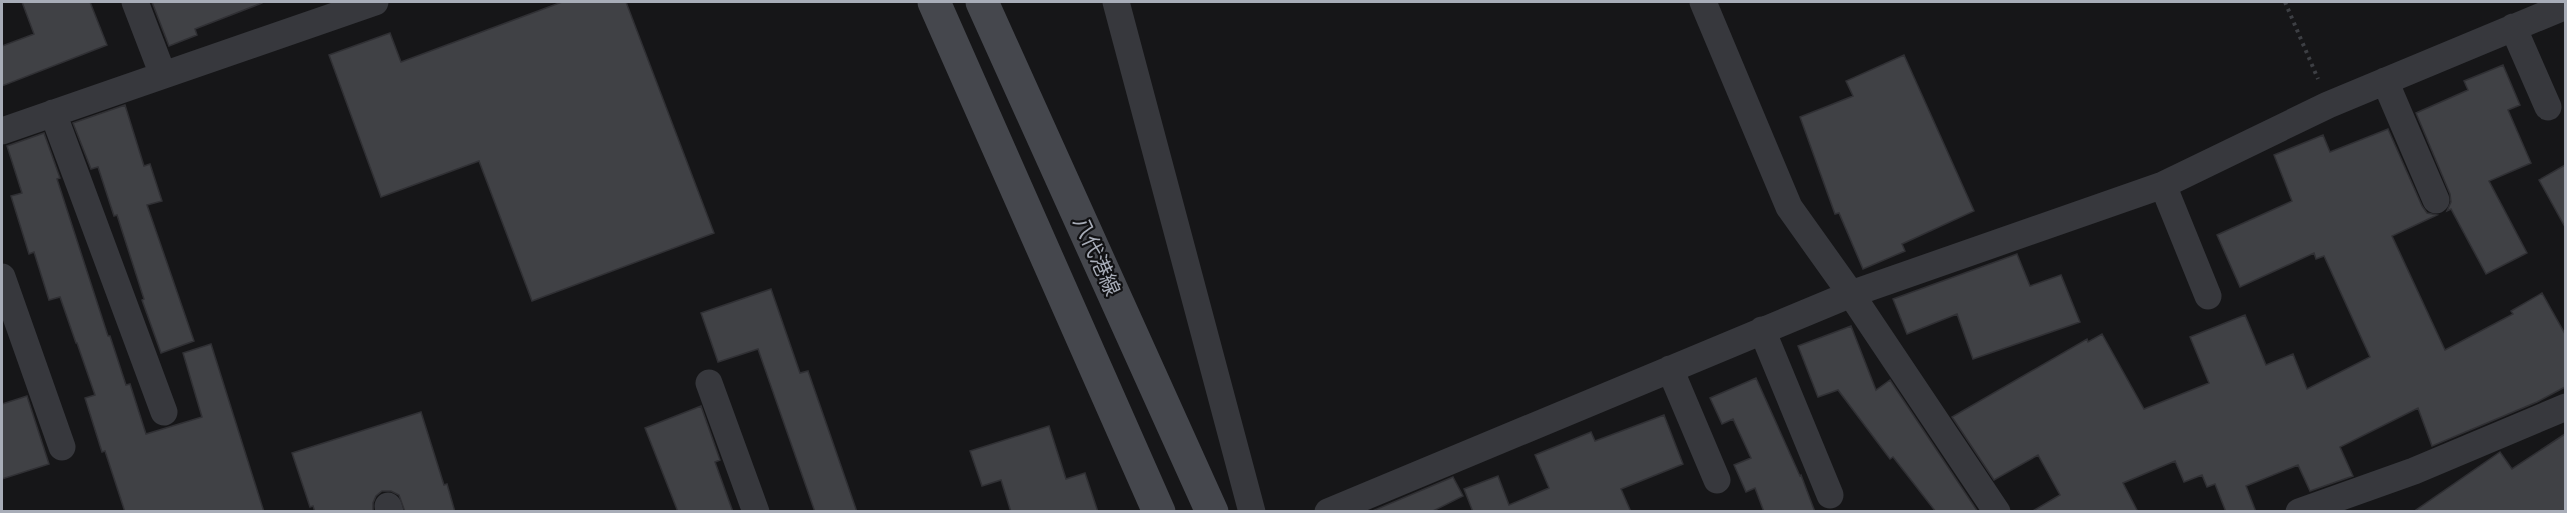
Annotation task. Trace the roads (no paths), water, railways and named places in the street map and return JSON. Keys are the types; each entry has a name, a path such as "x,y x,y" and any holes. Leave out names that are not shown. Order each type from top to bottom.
{"main road":[{"path":"934,2 1159,512"},
{"name":"八代港線","path":"982,2 1212,512"}],"street":[{"path":"135,2 163,75"},
{"path":"2,131 375,2"},
{"path":"1116,2 1252,512"},
{"path":"1703,2 1789,207 1851,294 1996,512"},
{"path":"1328,512 1851,294 2163,186 2328,105 2565,6"},
{"path":"2513,27 2548,107"},
{"path":"2385,81 2436,200"},
{"path":"53,113 164,412"},
{"path":"2163,186 2208,296"},
{"path":"2,277 62,447"},
{"path":"1762,330 1830,495"},
{"path":"1670,369 1717,480"},
{"path":"709,383 756,512"},
{"path":"2299,512 2415,471 2565,407"}]}
